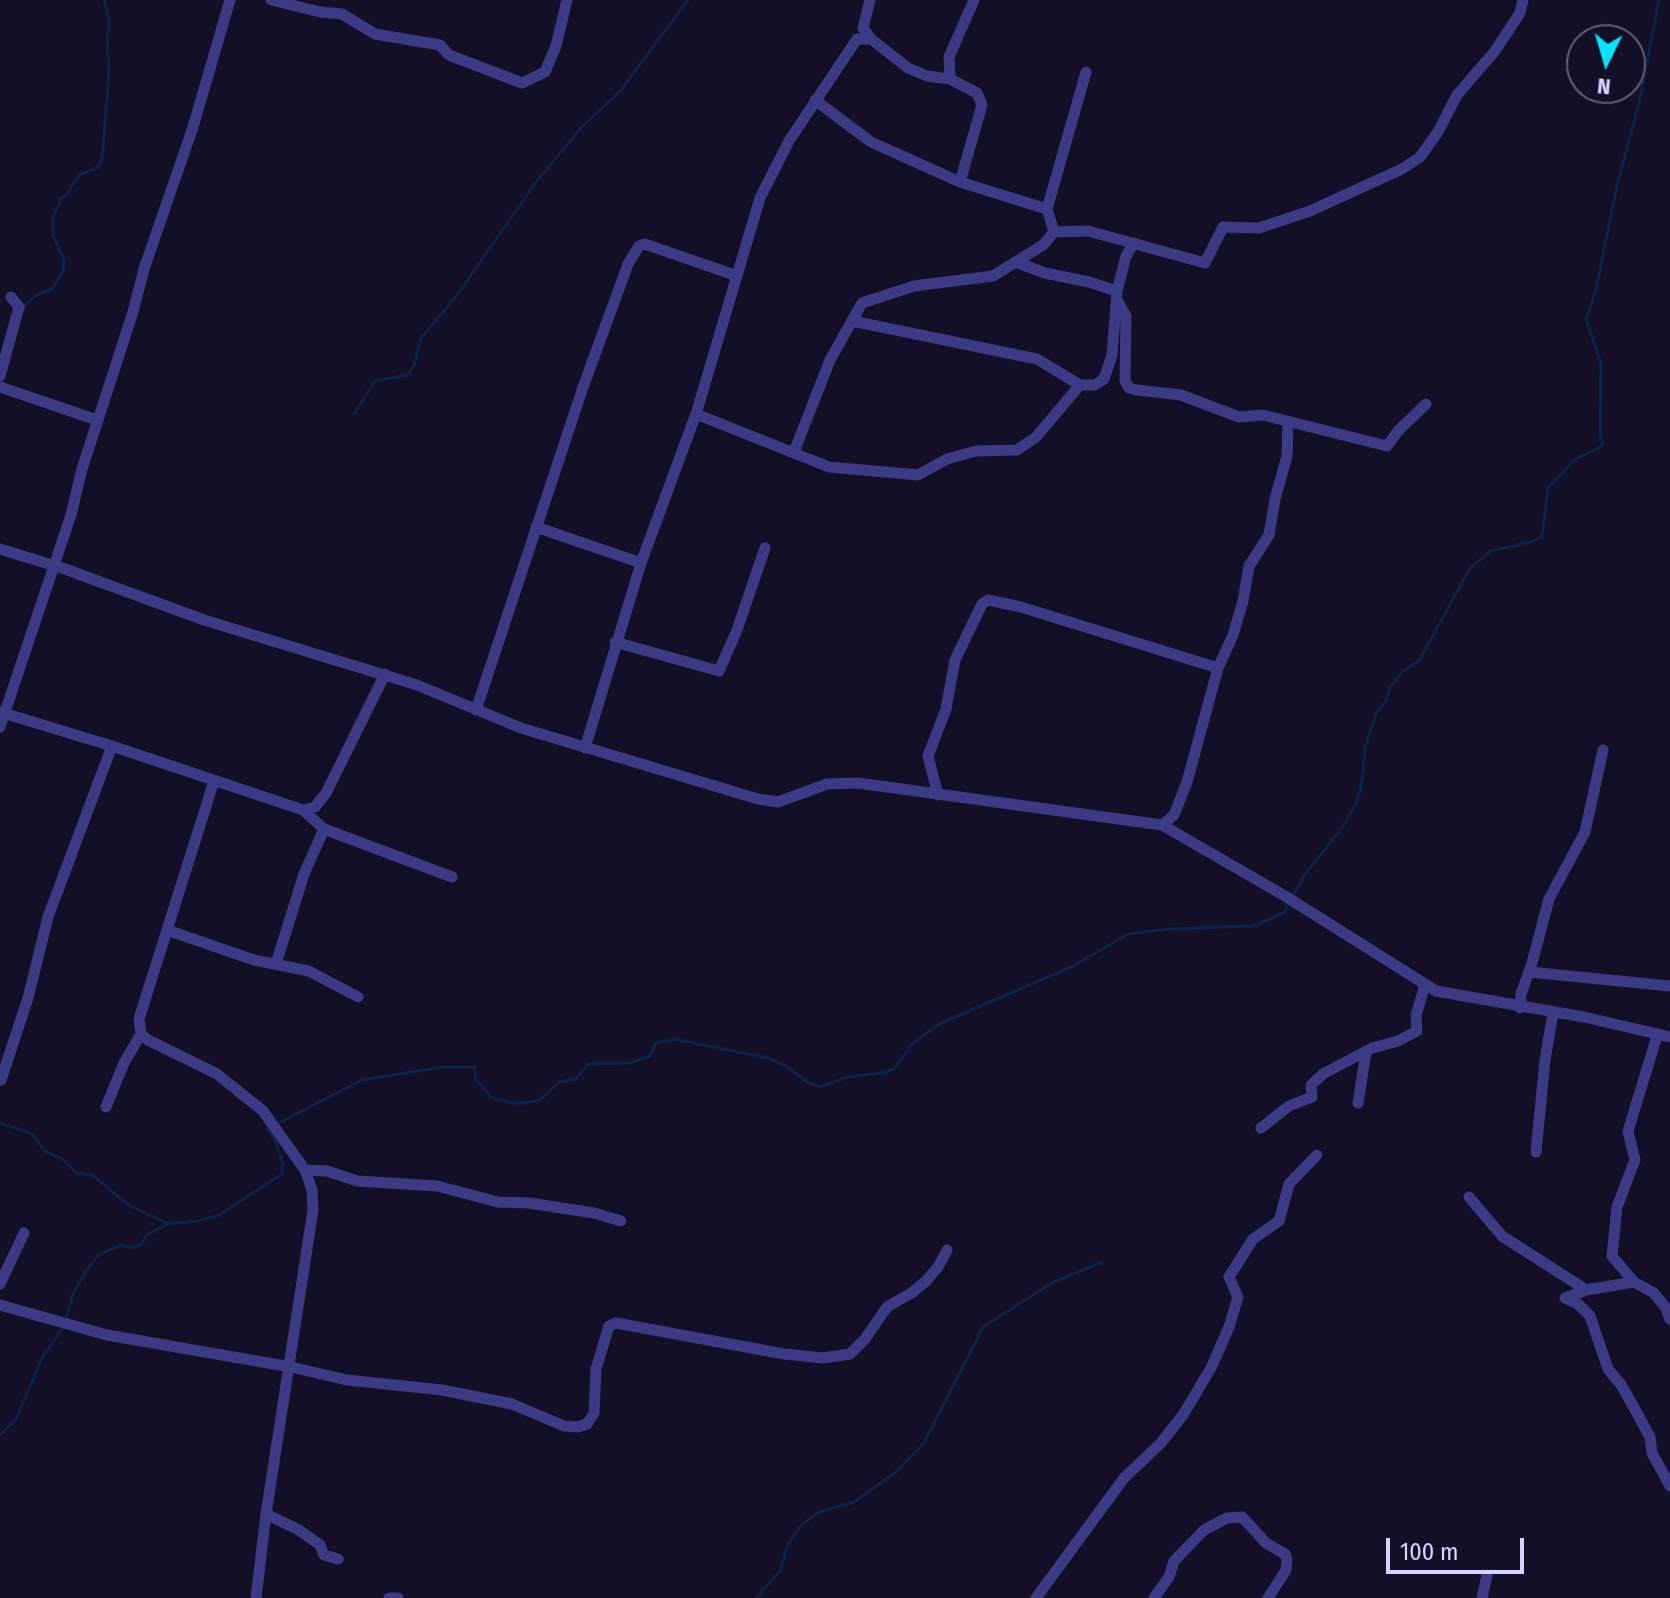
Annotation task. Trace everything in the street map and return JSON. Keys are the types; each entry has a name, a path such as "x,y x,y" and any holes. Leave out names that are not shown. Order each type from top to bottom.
{"street":[{"path":"0,727 2,712 71,515 97,420 193,127 230,0"},
{"path":"271,0 342,14 375,34 440,45 449,55 522,83 545,72 556,46 567,0"},
{"path":"585,748 641,563 696,414 760,198 789,141 857,39 870,0"},
{"path":"950,79 949,57 974,0"},
{"path":"794,452 830,360 862,303 914,286 993,276 1043,245 1054,232 1088,231 1205,263 1223,227 1259,228 1297,215 1402,169 1420,157 1438,132 1457,95 1495,51 1520,13 1523,0"},
{"path":"863,28 871,39 908,68 927,76 950,79 977,93 982,105 960,182"},
{"path":"857,39 871,39"},
{"path":"1054,232 1047,209 1086,72"},
{"path":"815,100 871,142 960,182 1047,209"},
{"path":"852,321 1037,359 1080,385 1095,385 1104,379 1112,355 1117,295 1126,256 1134,243"},
{"path":"476,710 587,376 628,264 639,246 645,244 737,276"},
{"path":"1018,263 1045,273 1089,282 1117,295 1126,316 1125,381 1129,388 1181,395 1239,417 1263,415 1387,446 1426,404"},
{"path":"0,376 19,307 11,297"},
{"path":"696,414 829,467 918,475 947,459 976,451 1017,450 1036,437 1080,385"},
{"path":"0,387 97,420"},
{"path":"1162,825 1174,815 1187,782 1218,668 1233,635 1243,601 1249,566 1269,535 1287,456 1288,422"},
{"path":"536,527 641,563"},
{"path":"615,642 719,671 737,630 765,548"},
{"path":"0,549 204,620 385,674 585,748 758,799 778,802 827,784 858,783 1162,825 1297,903 1425,985 1453,995 1606,1022 1670,1037"},
{"path":"938,795 928,756 946,709 955,660 982,604 988,600 1021,607 1218,668"},
{"path":"303,810 315,807 326,793 385,674"},
{"path":"2,712 303,810 324,829 452,877"},
{"path":"1,1080 28,998 48,917 112,746"},
{"path":"1520,1008 1521,994 1549,899 1585,832 1603,750"},
{"path":"106,1107 124,1063 141,1034 139,1019 214,781"},
{"path":"276,964 304,874 324,829"},
{"path":"167,930 241,957 309,971 358,997"},
{"path":"1529,972 1670,986"},
{"path":"1261,1128 1289,1106 1312,1097 1311,1085 1323,1074 1417,1031 1416,1015 1425,985"},
{"path":"1536,1152 1553,1013"},
{"path":"141,1034 217,1074 263,1111 305,1170 312,1190 313,1210 256,1598"},
{"path":"1657,1036 1628,1131 1635,1160 1617,1207 1612,1256 1634,1282 1654,1293 1670,1319"},
{"path":"1358,1103 1366,1052"},
{"path":"1036,1598 1124,1478 1160,1444 1183,1415 1211,1368 1229,1327 1238,1297 1229,1277 1253,1239 1279,1221 1289,1184 1317,1155"},
{"path":"305,1170 327,1171 357,1181 437,1186 498,1202 581,1211 621,1221"},
{"path":"1469,1197 1502,1236 1586,1290"},
{"path":"0,1284 24,1233"},
{"path":"0,1305 107,1335 291,1367 347,1380 442,1390 512,1404 564,1426 578,1427 587,1424 594,1413 596,1369 602,1344 612,1324 661,1330 784,1354 823,1358 850,1354 865,1339 887,1307 926,1281 947,1250"},
{"path":"1634,1282 1586,1290 1565,1298 1578,1304 1590,1316 1608,1369 1622,1386 1650,1437 1652,1453 1670,1486"},
{"path":"266,1514 299,1530 320,1545 324,1555 338,1559"},
{"path":"1154,1598 1169,1577 1174,1561 1204,1530 1227,1518 1242,1517 1266,1543 1285,1554 1287,1560 1286,1570 1268,1598"},
{"path":"1482,1598 1487,1575"},
{"path":"389,1598 398,1598"}],"waterway":[{"path":"24,310 36,295 52,289 62,273 65,262 53,236 53,218 61,199 79,175 97,168 102,159 110,24 104,0"},
{"path":"354,414 375,381 408,375 421,338 455,298 536,182 581,128 621,90 688,0"},
{"path":"1293,896 1305,874 1342,828 1356,804 1362,783 1365,748 1376,714 1386,700 1390,687 1403,671 1419,661 1470,568 1491,551 1542,537 1548,488 1575,459 1599,448 1603,442 1600,435 1601,363 1586,319 1596,290 1617,186 1640,99 1659,0"},
{"path":"66,1319 73,1294 98,1255 121,1245 132,1248 142,1244 146,1235 168,1224 219,1215 282,1174 283,1165 275,1140 267,1129 362,1080 443,1067 474,1067 476,1079 492,1098 518,1104 540,1100 559,1082 576,1079 588,1064 630,1063 650,1056 656,1043 674,1039 768,1058 820,1087 847,1077 894,1069 912,1044 939,1024 1073,966 1128,934 1254,926 1284,913 1289,903"},
{"path":"0,1123 33,1134 44,1151 61,1158 76,1173 92,1175 130,1206 167,1223"},
{"path":"756,1598 780,1571 788,1544 801,1525 819,1512 854,1502 896,1472 924,1443 983,1327 1050,1284 1102,1262"},
{"path":"0,1435 16,1419 43,1356 64,1326"}]}
